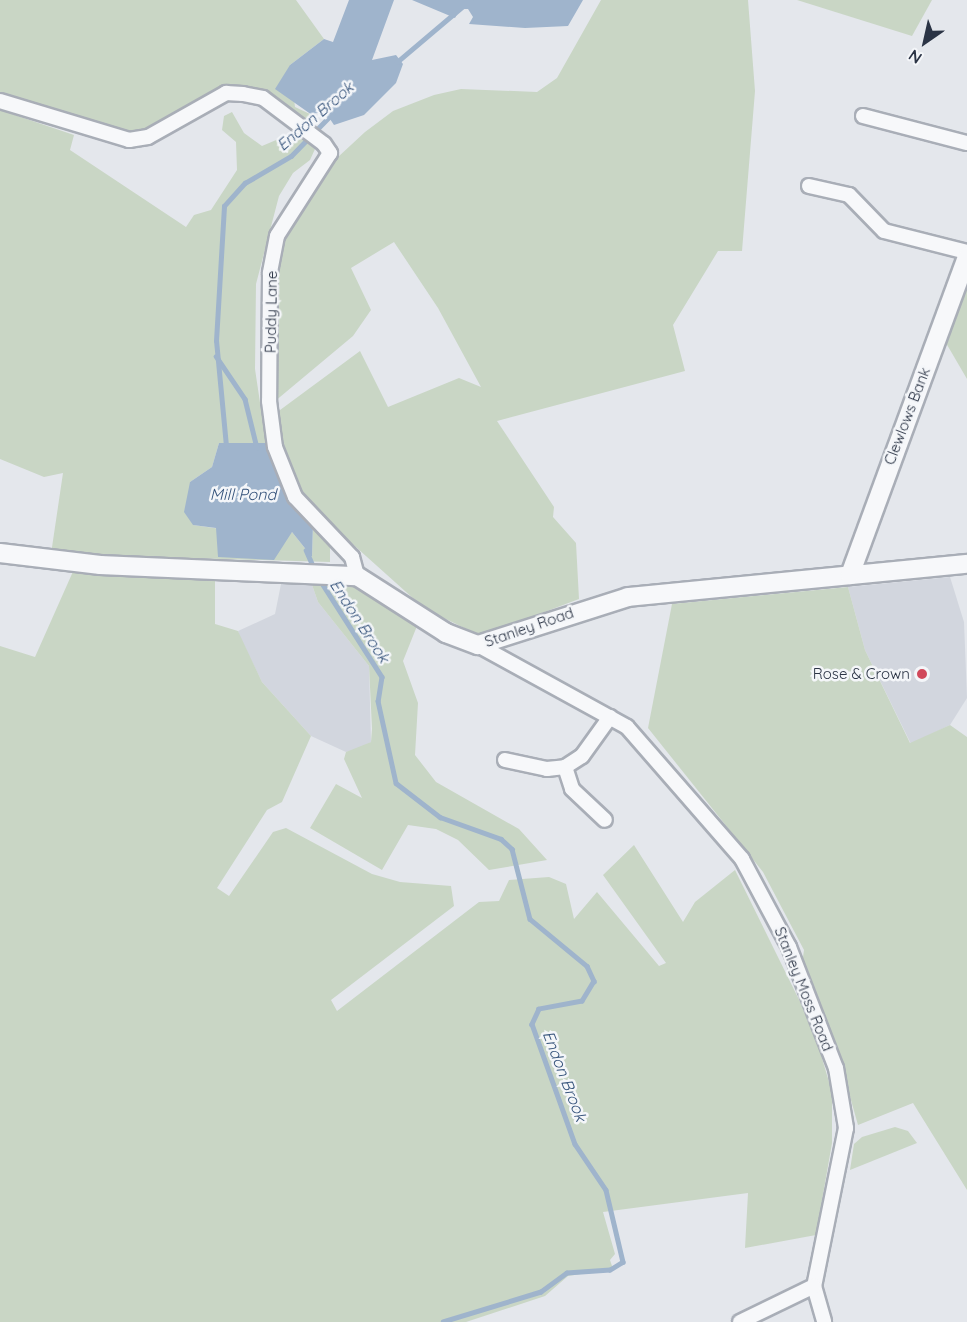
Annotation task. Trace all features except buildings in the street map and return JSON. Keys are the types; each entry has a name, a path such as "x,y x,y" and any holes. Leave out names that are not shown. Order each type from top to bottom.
{"street":[{"name":"Puddy Lane","path":"0,101 129,140 148,137 226,93 243,94 263,98 319,140 330,153 277,236 270,273 269,401 275,447 295,497 352,557 357,576"},
{"path":"862,116 967,143"},
{"path":"809,186 849,195 884,231 967,252"},
{"name":"Clewlows Bank","path":"850,575 967,257"},
{"name":"Stanley Road","path":"0,553 100,565 331,572 357,576 446,633 478,645 628,597 967,564"},
{"name":"Stanley Moss Road","path":"478,645 627,727 682,784 742,859 789,947 836,1068 846,1128 814,1286 824,1322"},
{"path":"505,760 547,769 565,766 582,756 610,717"},
{"path":"565,766 572,789 605,820"},
{"path":"740,1322 814,1286"}],"shaded area":[{"name":"Rose & Crown","path":"950,577 964,622 967,698 950,725 911,744 865,650 848,587"},
{"path":"282,579 310,579 318,602 369,666 371,742 356,750 346,752 311,736 262,682 240,637 238,631 275,614"}],"green space":[{"path":"0,0 296,0 324,39 290,65 295,107 312,115 304,124 246,89 145,133 124,135 0,98"},
{"path":"601,0 748,0 755,91 742,251 718,251 673,325 685,371 497,421 554,507 553,517 576,543 579,599 481,636 425,609 308,504 280,441 276,413 360,351 388,407 459,378 481,387 438,308 394,242 351,268 371,310 353,336 274,402 276,272 285,236 324,170 365,132 393,111 434,95 461,89 537,92 557,78"},
{"path":"797,0 932,0 912,36"},
{"path":"0,110 74,135 70,150 186,227 194,215 211,210 237,170 236,142 222,130 224,116 232,112 244,133 262,146 295,132 310,140 315,149 310,160 293,173 279,196 256,284 255,369 266,443 219,443 212,467 190,482 193,525 284,538 292,532 312,557 313,523 330,543 330,562 51,554 63,473 44,477 0,459"},
{"path":"967,287 967,379 946,343"},
{"path":"75,567 215,577 215,624 238,631 262,682 311,736 282,802 267,810 217,888 229,896 273,832 286,828 372,874 400,882 451,886 454,906 331,1000 337,1011 479,902 499,901 509,880 549,877 566,884 574,919 597,892 659,966 666,963 603,875 634,845 683,922 695,902 735,870 813,1028 832,1092 832,1143 816,1235 745,1248 748,1193 603,1212 615,1254 610,1260 613,1269 568,1276 545,1296 466,1322 0,1322 0,646 35,657"},
{"path":"310,579 354,586 417,626 403,661 418,703 415,755 436,782 519,829 547,860 489,870 458,840 436,829 408,825 382,870 310,828 336,784 362,798 344,759 346,752 371,742 372,729 369,666 318,602"},
{"path":"848,587 865,650 910,743 950,725 967,737 967,1190 913,1103 858,1125 836,1047 802,964 804,950 763,872 648,728 672,604"},
{"path":"895,1127 908,1131 917,1143 850,1170 854,1144 862,1137"}],"water":[{"path":"349,0 394,0 372,60 396,55 403,64 396,83 364,115 334,125 324,110 312,115 275,89 290,65 324,39 333,42"},
{"path":"412,0 583,0 568,26 525,28 469,24 473,17 468,9 460,9 455,18"},
{"name":"Mill Pond","path":"219,443 266,443 313,523 312,557 292,532 274,560 218,557 216,528 193,525 184,512 190,482 212,467"}],"waterway":[{"name":"Endon Brook","path":"397,62 470,0"},
{"name":"Endon Brook","path":"226,446 216,341 224,206 245,183 291,156 332,114"},
{"path":"216,356 245,399 257,448"},
{"name":"Endon Brook","path":"306,550 315,570"},
{"name":"Endon Brook","path":"320,580 382,677 378,701 396,783 440,817 501,839 512,849 530,919 587,966 594,981 582,1001 539,1009 532,1024 575,1144 606,1190 623,1262 610,1270 567,1273 541,1292 443,1322"}],"place":[{"name":"Rose & Crown","path":"922,674"}]}
